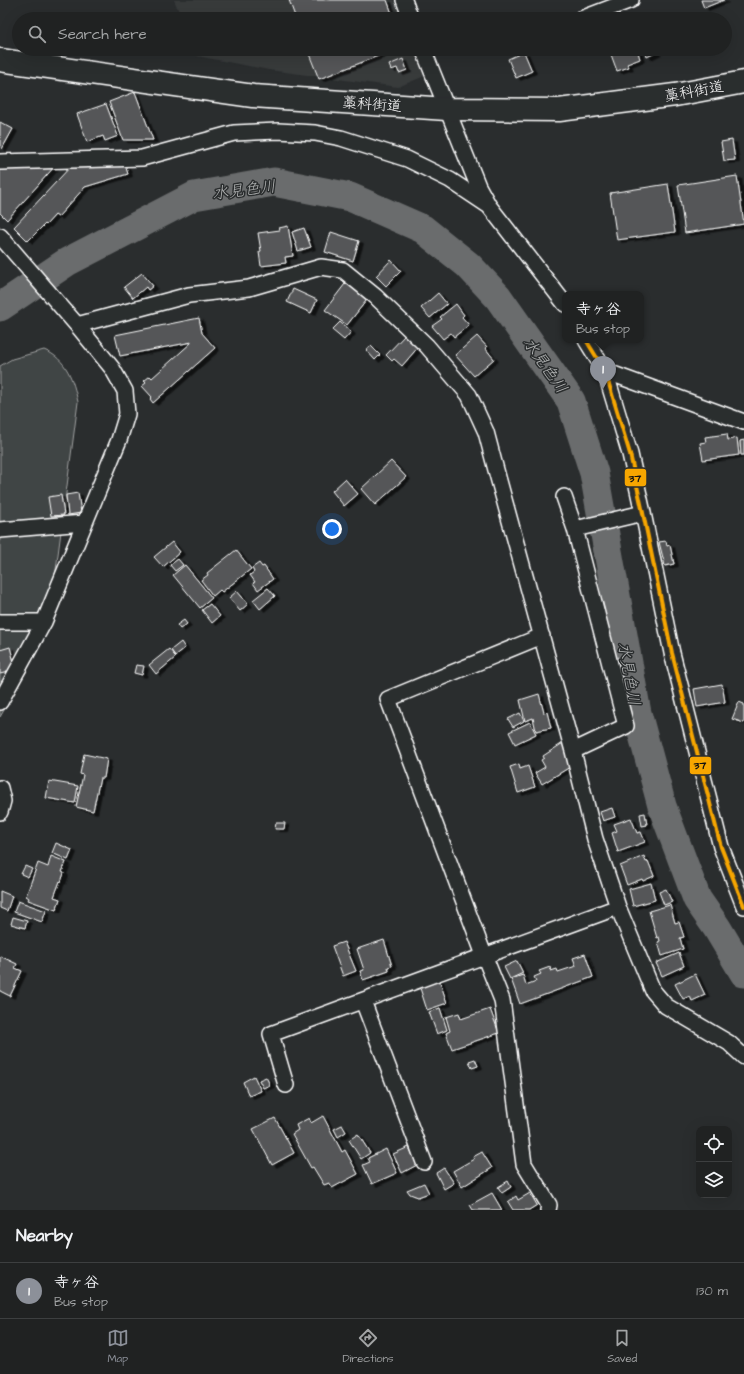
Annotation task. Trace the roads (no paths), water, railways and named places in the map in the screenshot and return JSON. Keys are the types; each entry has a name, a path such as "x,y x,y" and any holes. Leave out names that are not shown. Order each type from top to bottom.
{"highway":[{"name":"藁科街道","path":"0,60 253,96 447,109 559,110 675,95 744,82"}],"street":[{"path":"404,0 408,12"},
{"path":"599,12 631,0"},
{"path":"426,56 478,186 489,206 562,300"},
{"path":"0,162 142,158 234,133 278,131 315,133 341,138 407,159 450,180 489,206"},
{"path":"0,236 112,368 125,391 127,414 118,440 44,622 0,702"},
{"path":"77,325 190,295 249,288 320,267 343,270 375,296 427,346 469,395 486,432 573,751 594,839 618,907 653,991 666,1006 730,1043 744,1057"},
{"path":"588,343 605,371 630,454 672,653 721,846 744,906"},
{"path":"605,371 744,422"},
{"path":"564,497 574,529 626,726 573,751"},
{"path":"574,529 643,513"},
{"path":"0,530 84,523"},
{"path":"0,622 44,622"},
{"path":"542,636 388,699 502,1000 524,1164 548,1205 548,1210"},
{"path":"0,788 3,800 0,812"},
{"path":"286,1085 271,1034 618,907"},
{"path":"363,1001 424,1162"}],"waterway":[{"name":"水見色川","path":"0,307 67,262 194,196 274,182 350,197 423,229 468,265 498,297 571,401 594,473 637,713 662,806 697,899 717,928 744,973"}],"place":[{"name":"寺ヶ谷","path":"603,389"}]}
